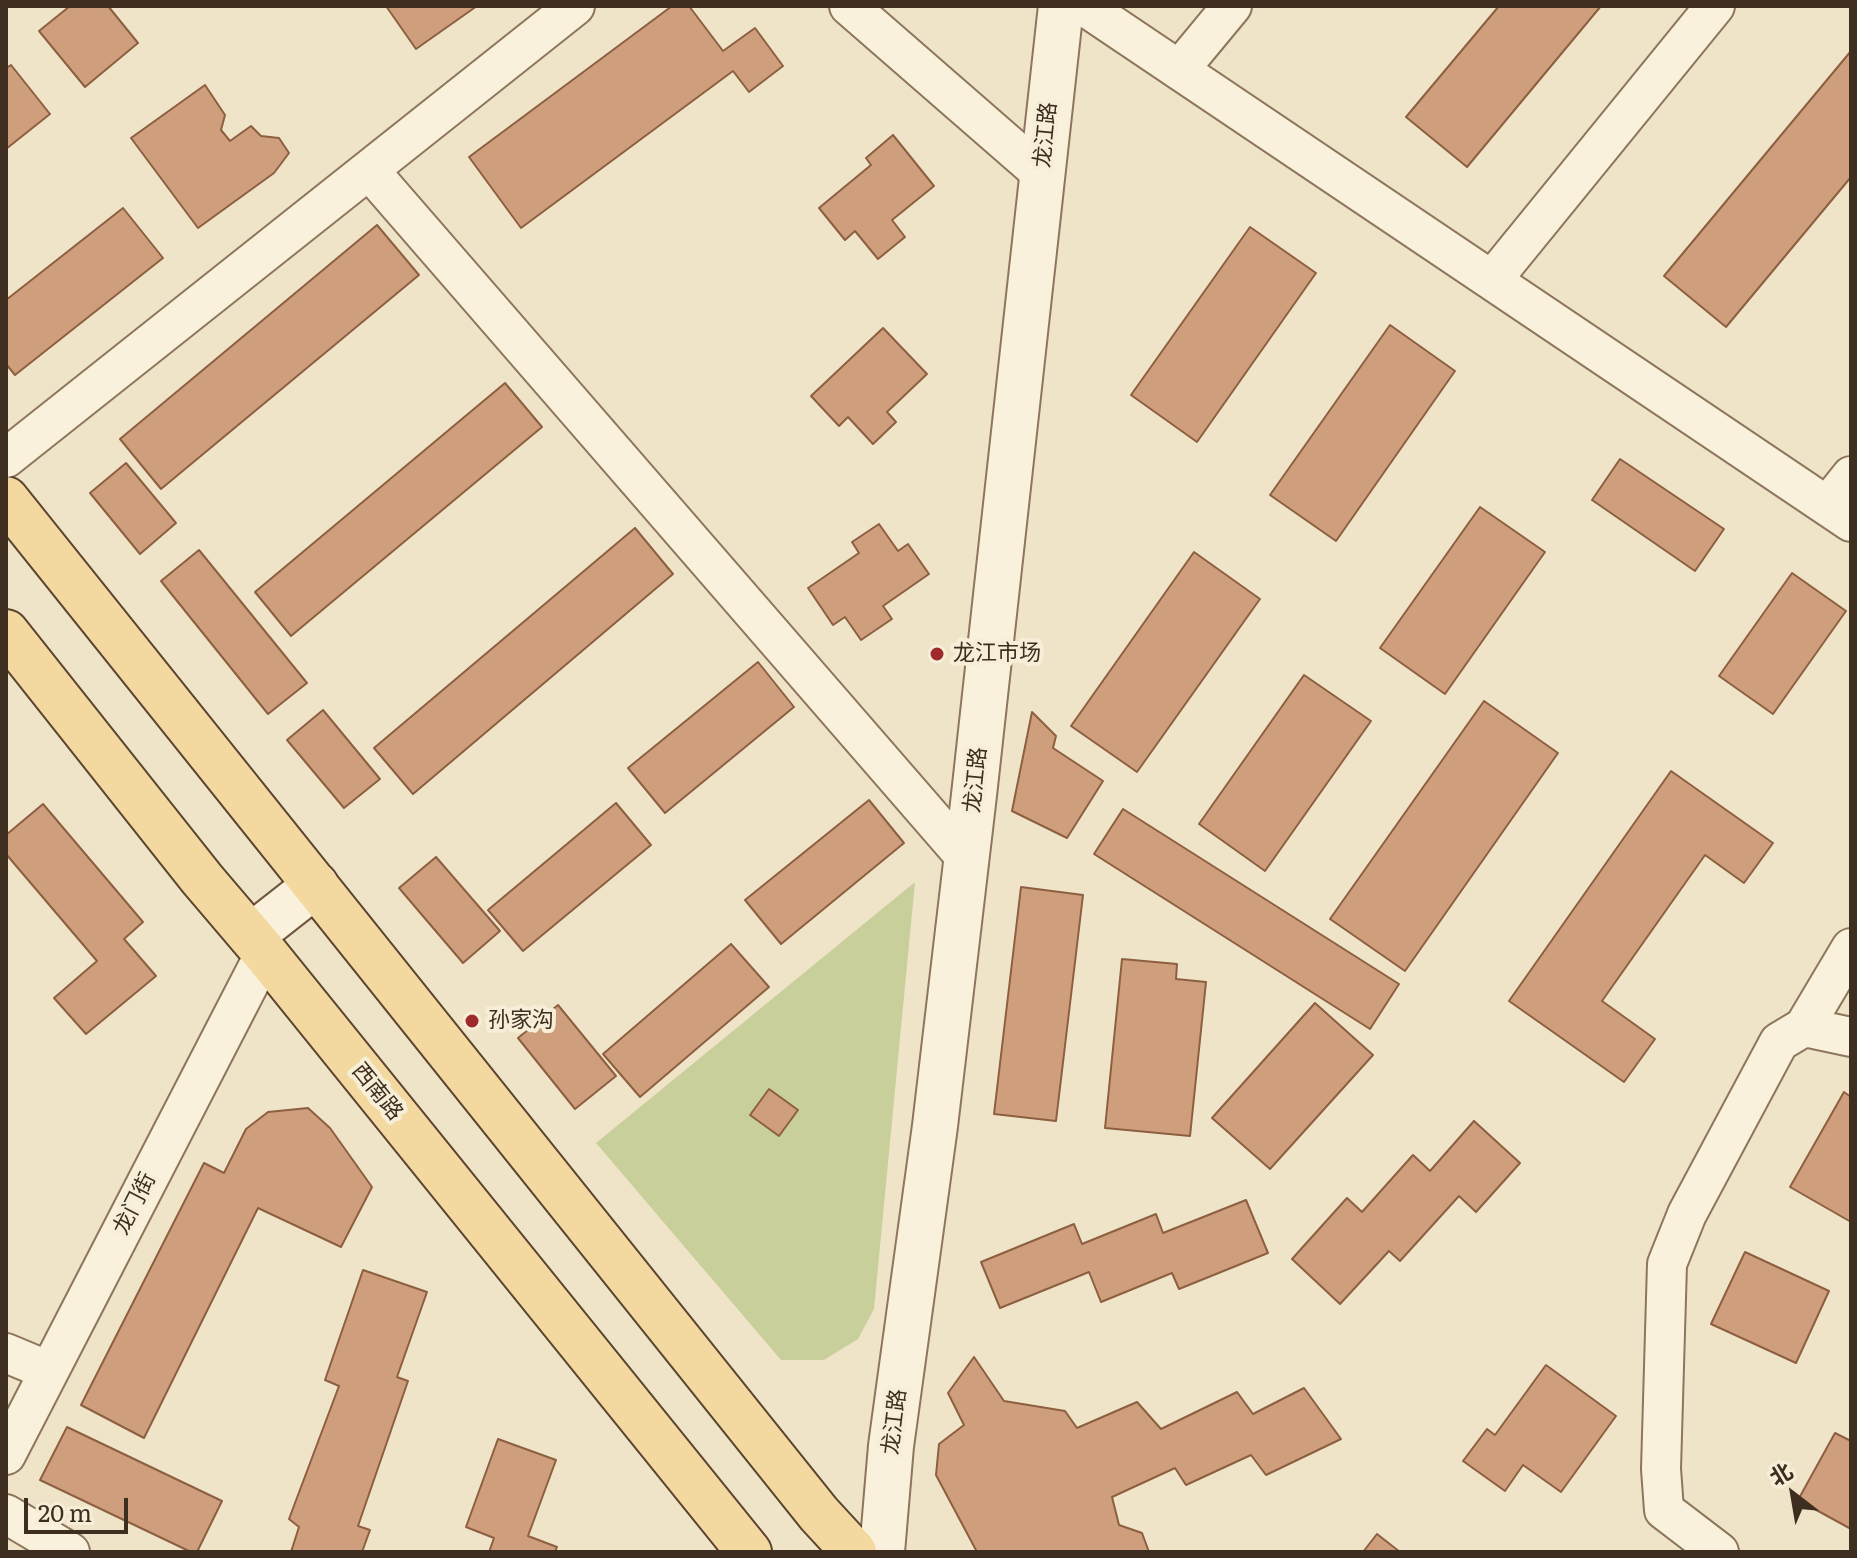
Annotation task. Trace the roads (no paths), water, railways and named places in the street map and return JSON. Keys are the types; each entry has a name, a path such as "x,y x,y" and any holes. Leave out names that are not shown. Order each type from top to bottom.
{"main road":[{"path":"6,499 819,1514 854,1552"},
{"name":"西南路","path":"6,632 202,879 749,1552"}],"street":[{"path":"6,458 575,6"},
{"path":"849,6 1042,174"},
{"name":"龙江路","path":"882,1552 891,1446 935,1126 967,859 1061,6"},
{"path":"1084,6 1839,514 1851,476"},
{"path":"1179,70 1232,6"},
{"path":"1492,280 1715,6"},
{"path":"369,170 967,859"},
{"path":"258,945 316,885"},
{"name":"龙门街","path":"6,1455 258,945"},
{"path":"1719,1552 1664,1510 1661,1469 1667,1264 1687,1214 1779,1042 1804,1027 1851,948"},
{"path":"1804,1027 1851,1037"},
{"path":"6,1353 49,1371"},
{"path":"6,1514 70,1552"}],"place":[{"name":"龙江市场","path":"937,654"},
{"name":"孙家沟","path":"472,1021"}]}
